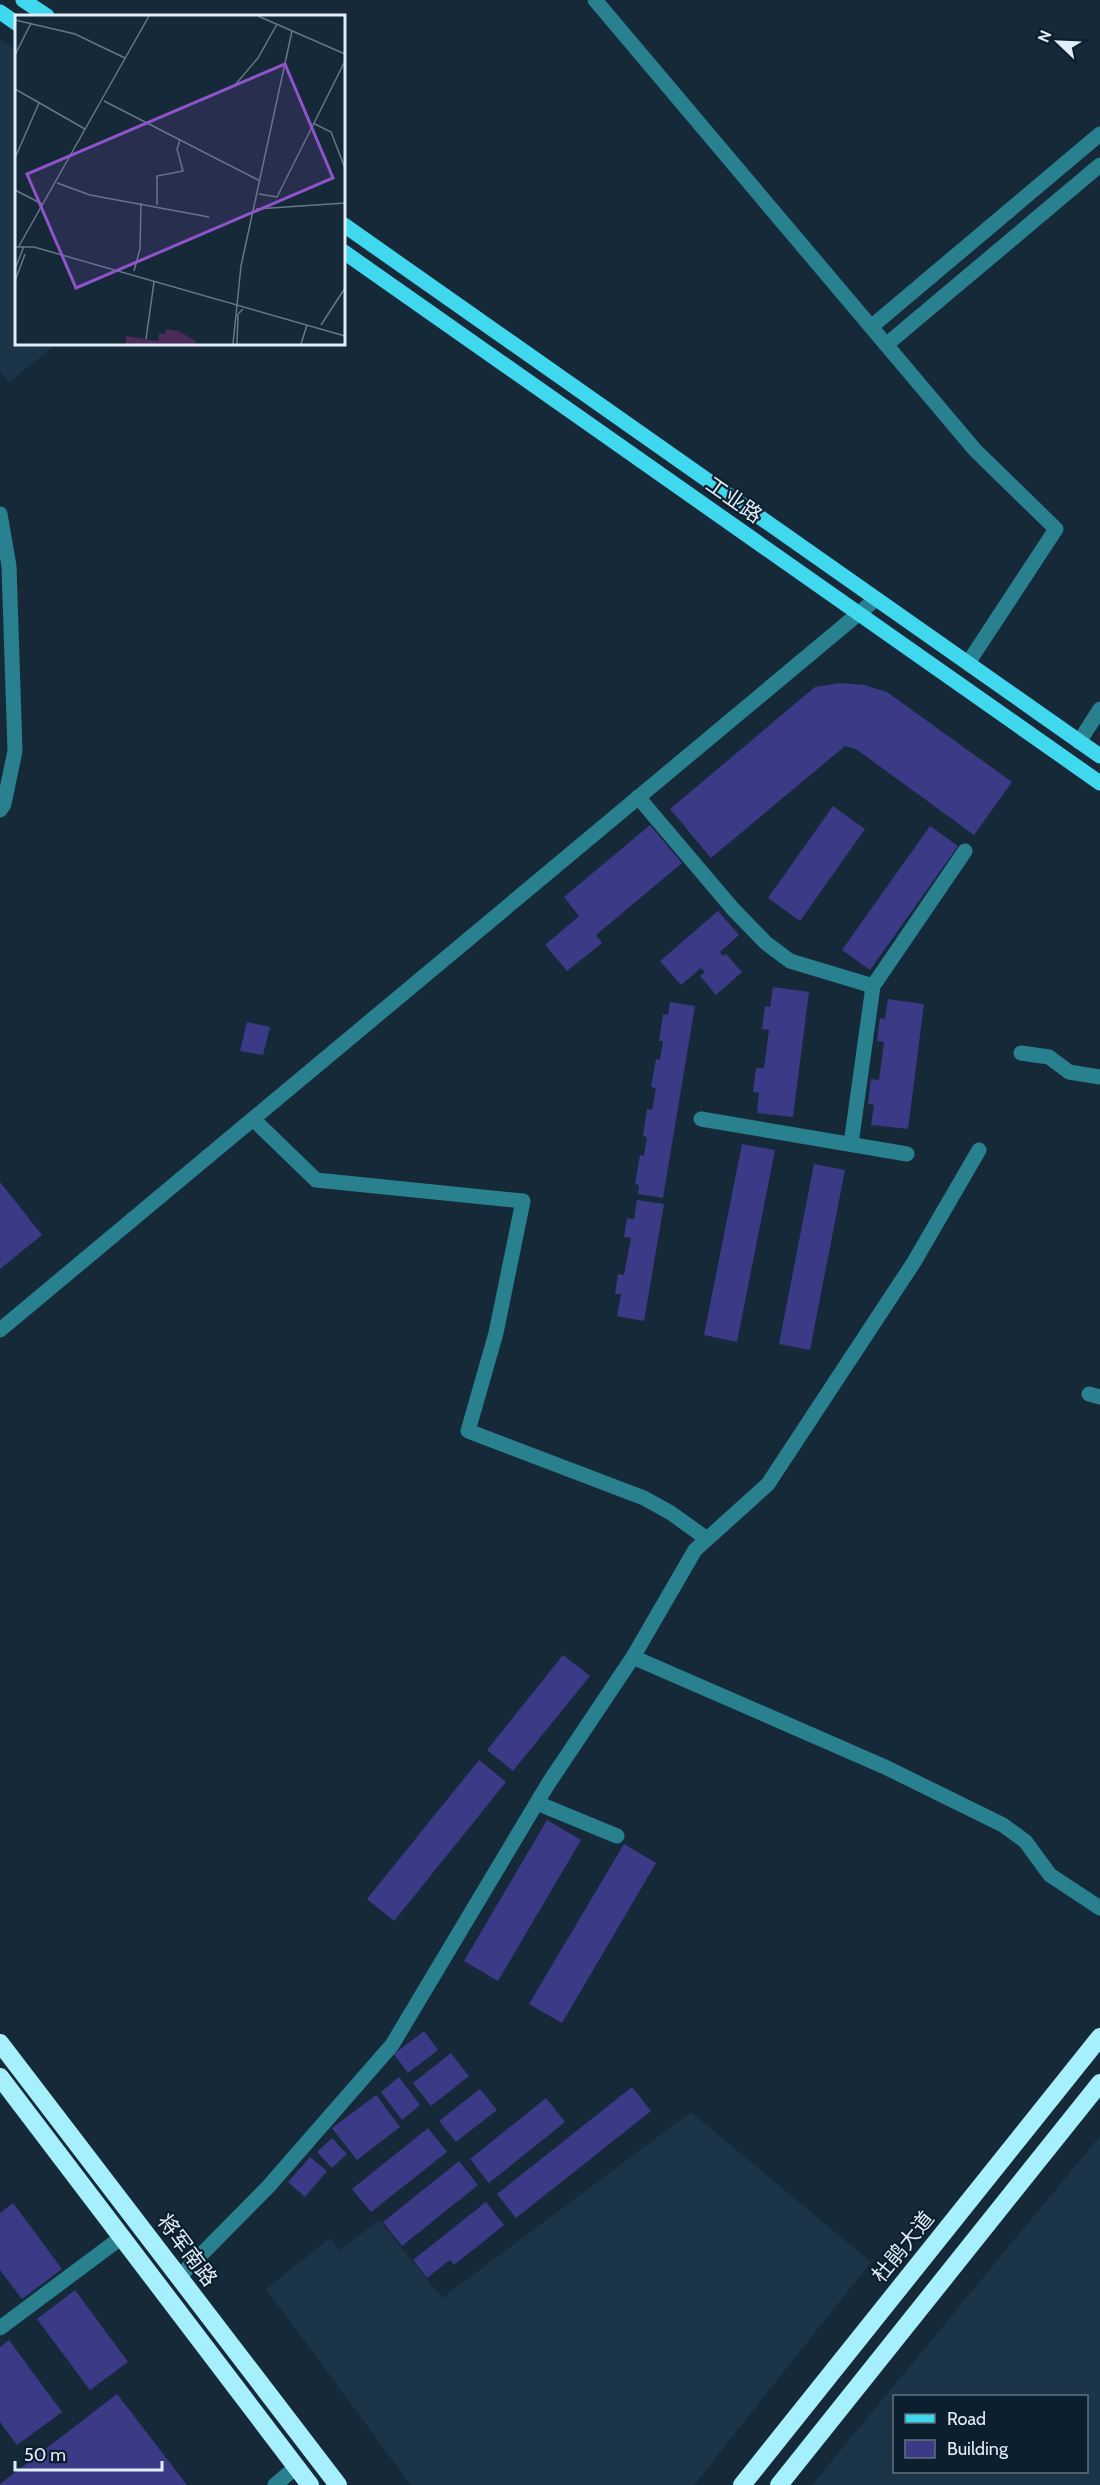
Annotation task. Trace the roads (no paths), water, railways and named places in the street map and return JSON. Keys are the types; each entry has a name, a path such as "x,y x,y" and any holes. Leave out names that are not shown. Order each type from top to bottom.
{"highway":[{"name":"杜鹃大道","path":"742,2485 1100,2037"},
{"name":"将军南路","path":"0,2043 338,2485"},
{"name":"将军南路","path":"0,2077 310,2485"},
{"path":"779,2485 1100,2083"}],"main road":[{"path":"23,0 46,15"},
{"path":"0,12 15,22"},
{"name":"工业路","path":"345,226 1100,756"},
{"name":"工业路","path":"345,253 1100,783"}],"street":[{"path":"595,0 975,450 1056,529 968,663"},
{"path":"871,327 1100,134"},
{"path":"886,345 1100,165"},
{"path":"0,514 9,566 15,751 2,807"},
{"path":"0,1330 876,599"},
{"path":"1080,742 1100,708"},
{"path":"638,797 733,909 765,943 790,961 873,986"},
{"path":"851,1144 873,986 965,851"},
{"path":"1021,1053 1049,1057 1069,1072 1100,1077"},
{"path":"253,1119 316,1180 523,1201 496,1333 468,1431 644,1498 671,1513 707,1539"},
{"path":"702,1119 907,1154"},
{"path":"179,2277 262,2195 392,2045 537,1803 633,1657 694,1550 768,1484 914,1262 979,1150"},
{"path":"633,1657 873,1761 1003,1825 1025,1841 1050,1875 1100,1908"},
{"path":"537,1803 617,1836"},
{"path":"0,2328 122,2236"},
{"path":"275,2485 296,2467"}]}
